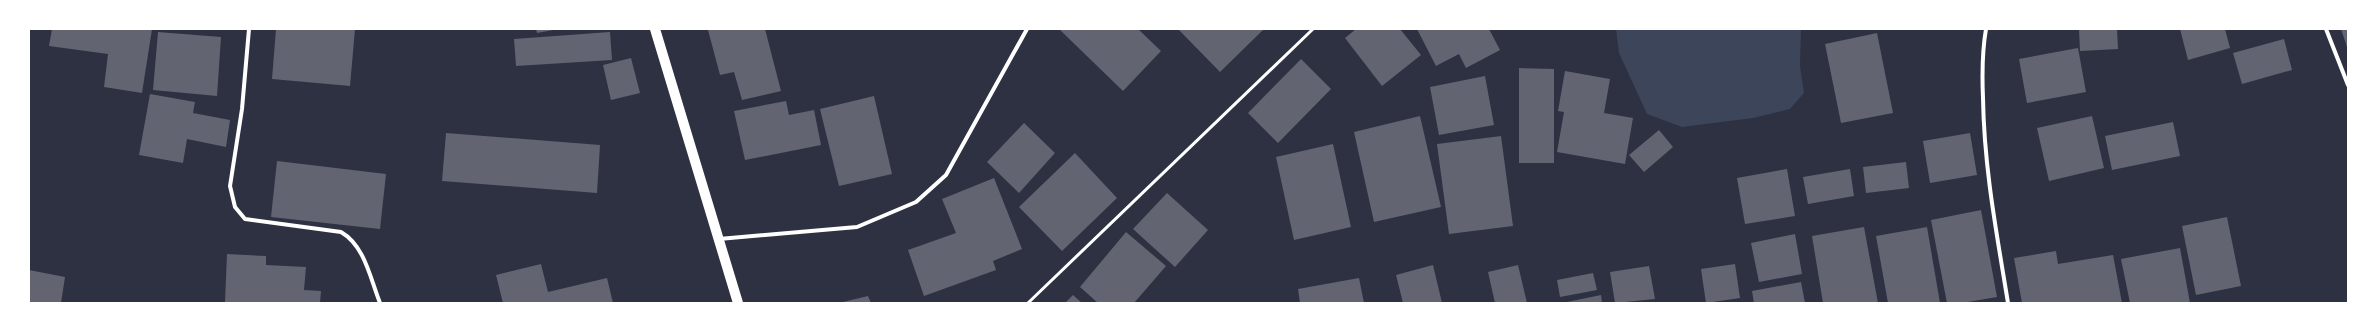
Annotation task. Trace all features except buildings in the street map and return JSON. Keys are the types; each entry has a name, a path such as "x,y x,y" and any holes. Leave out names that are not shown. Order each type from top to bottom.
{"main road":[{"path":"655,29 738,303"}],"street":[{"path":"249,29 242,109 230,186 235,207 245,219 341,232 350,237 361,251 380,303"},
{"path":"718,239 857,226 916,202 946,175 1027,29"},
{"path":"1986,29 1982,50 1982,72 1988,182 2008,303"},
{"path":"2326,29 2348,85"}],"lane":[{"path":"1028,303 1313,29"}],"shaded area":[{"path":"1616,29 1801,29 1800,66 1804,93 1790,109 1753,118 1682,127 1647,114 1619,53"}]}
